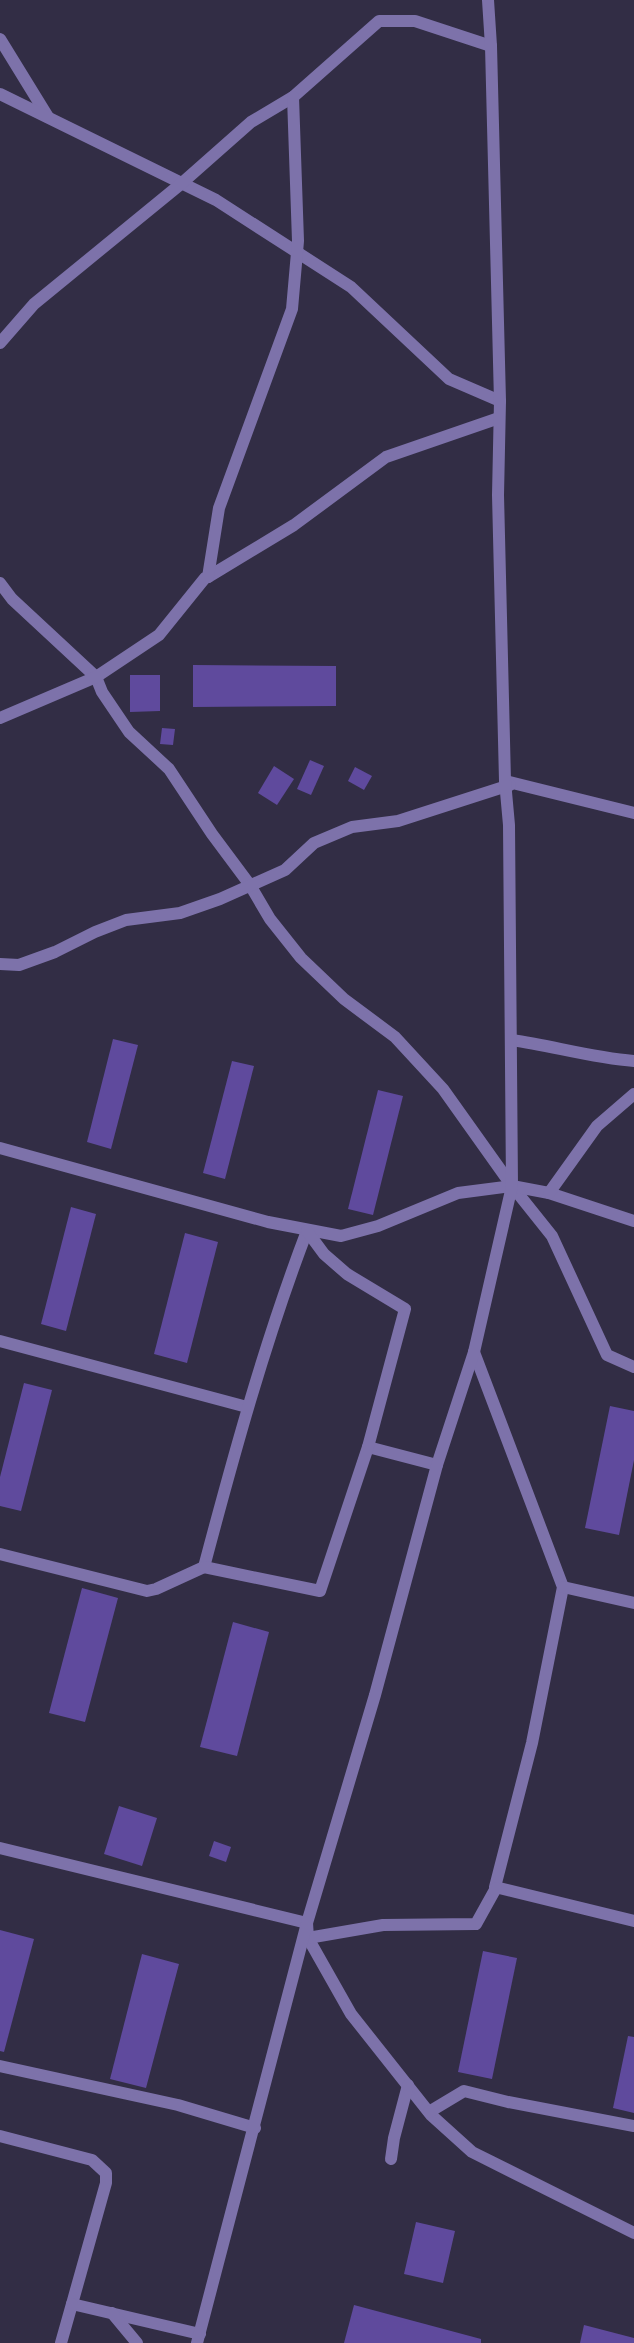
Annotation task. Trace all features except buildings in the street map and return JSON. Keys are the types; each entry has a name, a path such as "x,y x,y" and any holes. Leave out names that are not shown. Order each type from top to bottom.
{"street":[{"path":"72,2304 112,2313 198,2339 307,1923 375,1695 436,1465 474,1352 512,1186 509,825 491,46 488,0"},
{"path":"0,343 34,304 182,183 251,122 293,97 379,21 415,21 491,46"},
{"path":"0,39 48,118"},
{"path":"0,94 216,200 351,287 449,379 500,401"},
{"path":"208,577 219,508 292,309 297,253 298,183 293,97"},
{"path":"0,718 96,676 159,635 205,578 294,525 386,457 499,418"},
{"path":"0,583 12,599 96,676 102,692 129,732 169,769 212,834 250,885 270,919 301,958 344,999 395,1037 443,1089 512,1186 552,1236 607,1355 634,1367"},
{"path":"0,964 19,964 56,952 95,932 126,920 180,913 285,870 314,843 352,827 398,821 508,784 634,813"},
{"path":"512,1040 547,1045 604,1058 634,1061"},
{"path":"549,1192 597,1126 634,1094"},
{"path":"0,1148 268,1222 341,1236 378,1226 458,1192 512,1186 549,1192 634,1221"},
{"path":"204,1567 247,1407 285,1289 307,1231"},
{"path":"0,1554 147,1591 204,1567 320,1591 368,1447 405,1309 347,1274 324,1254 307,1231"},
{"path":"0,1341 247,1407"},
{"path":"308,1938 383,1926 476,1924 496,1888 532,1743 563,1587 474,1352"},
{"path":"368,1447 436,1465"},
{"path":"563,1587 634,1603"},
{"path":"0,1848 307,1923"},
{"path":"496,1888 634,1921"},
{"path":"307,1923 308,1938 351,2014 429,2112 472,2152 634,2233"},
{"path":"0,2066 178,2106 255,2128"},
{"path":"391,2159 408,2085"},
{"path":"429,2112 464,2091 634,2127"},
{"path":"0,2136 92,2160 106,2173 106,2182 61,2343"},
{"path":"112,2313 137,2343"}]}
